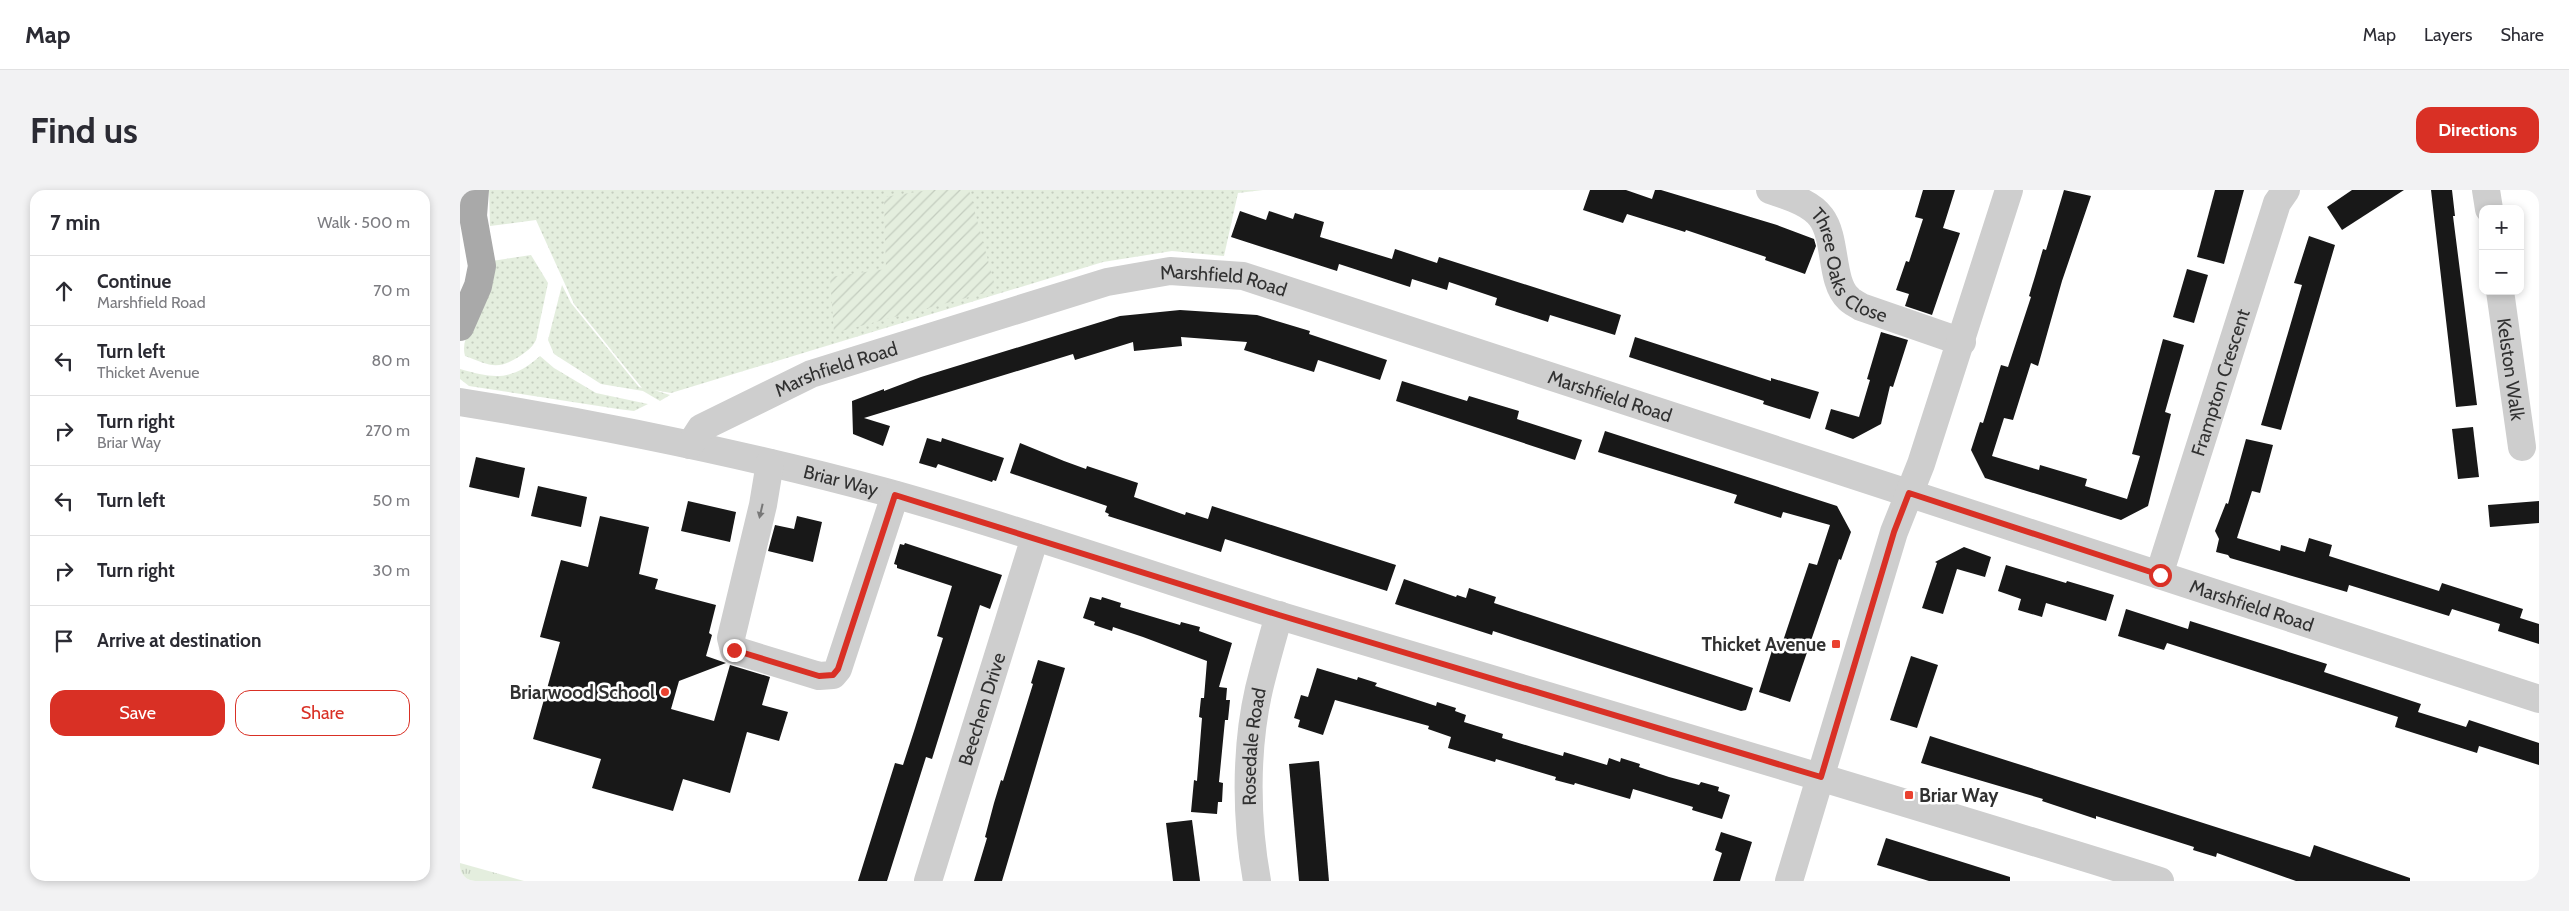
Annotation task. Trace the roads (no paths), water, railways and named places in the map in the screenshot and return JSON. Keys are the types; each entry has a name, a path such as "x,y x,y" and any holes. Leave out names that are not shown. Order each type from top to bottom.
{"main road":[{"path":"460,327 478,286 482,266 474,203"}],"street":[{"name":"Three Oaks Close","path":"1770,190 1800,201 1821,217 1829,232 1837,276 1846,298 1861,307 1962,342"},
{"path":"1790,881 1894,532 1921,464 1962,342 2009,190"},
{"name":"Frampton Crescent","path":"2160,575 2277,203 2286,190"},
{"path":"2486,190 2488,205"},
{"name":"Marshfield Road","path":"690,445 701,428 811,374 1107,282 1170,271 1243,276 2539,699"},
{"name":"Kelston Walk","path":"2501,295 2522,447"},
{"name":"Briar Way","path":"460,402 561,418 690,445 895,495 1035,537 1279,615 1821,777 2095,871 2160,881"},
{"path":"770,464 763,505 731,638 731,646 734,650 819,676 833,675 838,669 895,495"},
{"name":"Beechen Drive","path":"928,881 1035,537"},
{"name":"Rosedale Road","path":"1257,881 1250,843 1250,766 1258,691 1279,615"}],"place":[{"name":"Thicket Avenue","path":"1836,644"},
{"name":"Briarwood School","path":"665,692"},
{"name":"Briar Way","path":"1909,795"}]}
